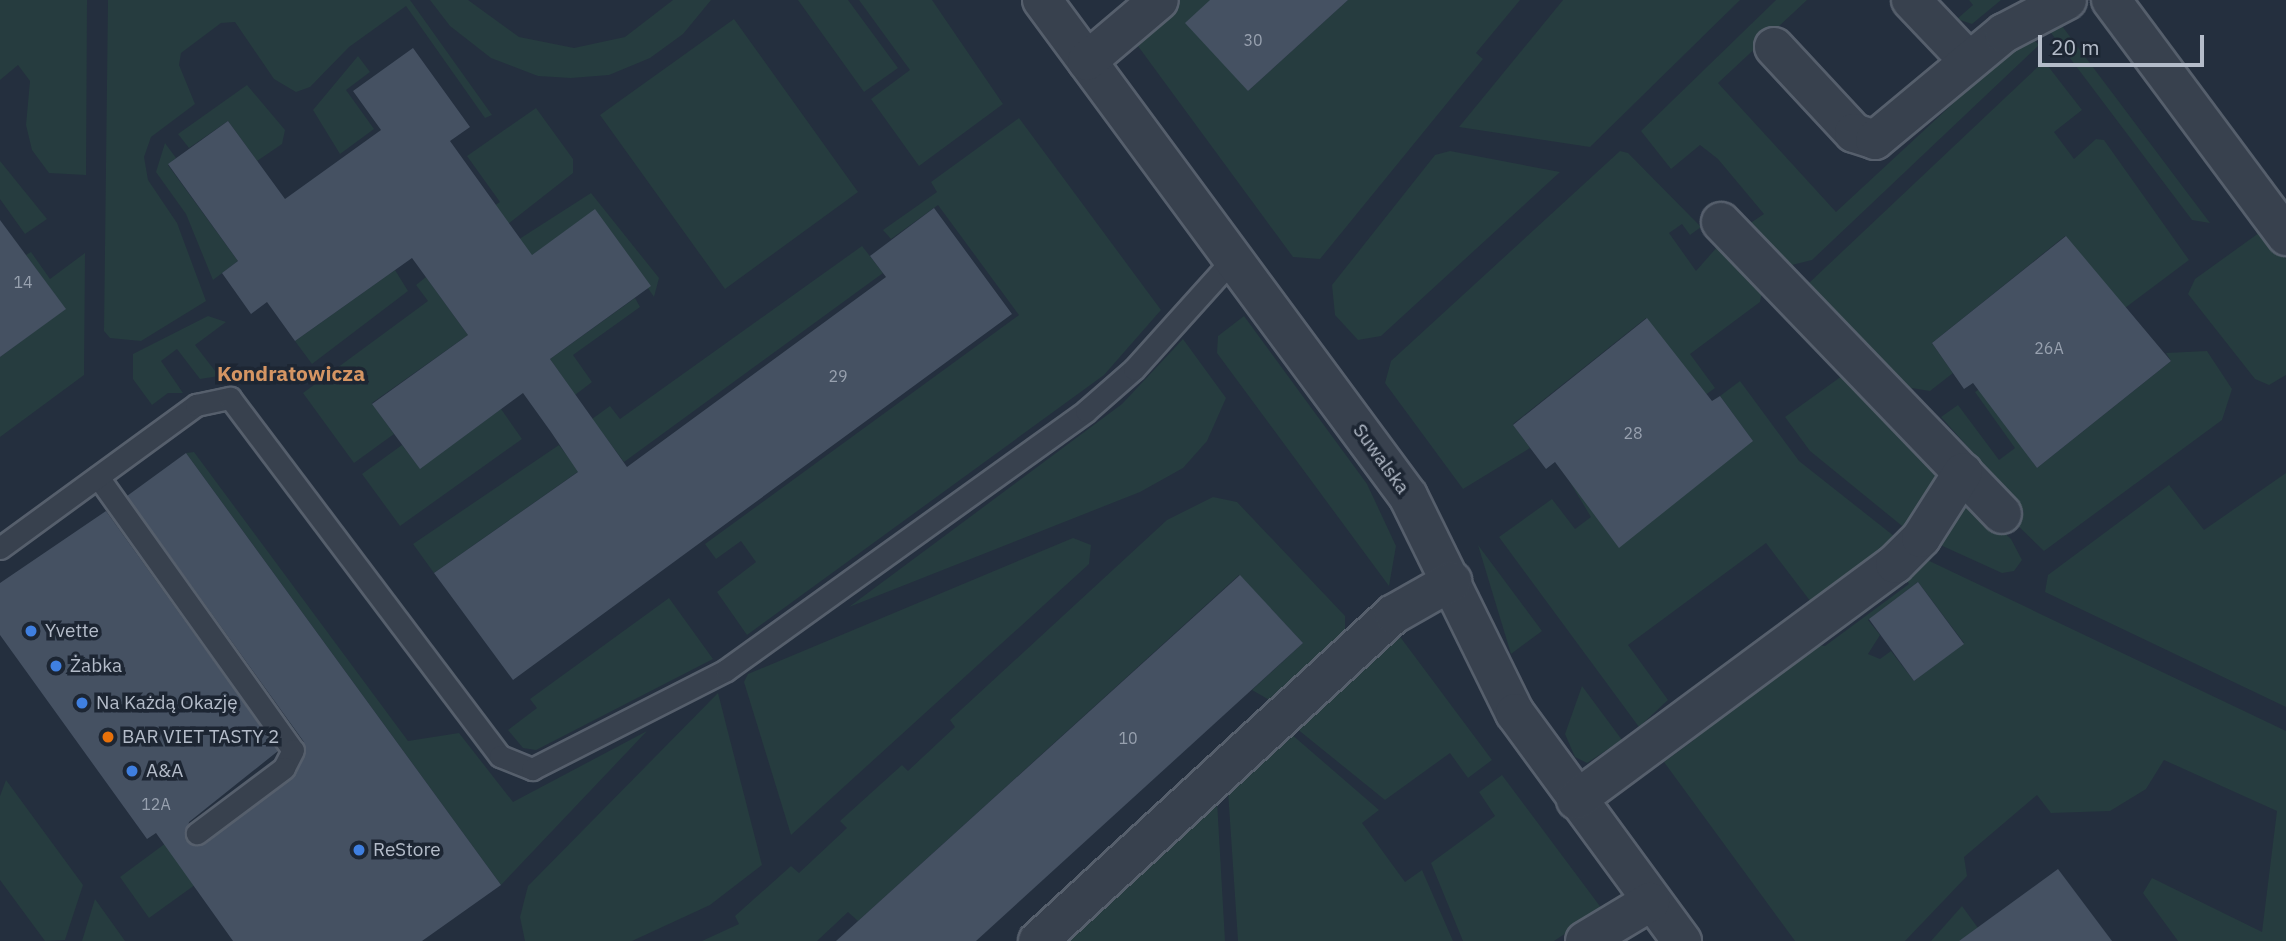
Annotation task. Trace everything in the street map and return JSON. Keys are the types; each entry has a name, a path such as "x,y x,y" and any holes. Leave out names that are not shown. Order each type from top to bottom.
{"street":[{"name":"Suwalska","path":"1042,0 1408,496 1451,581 1489,669 1576,800 1650,902 1682,941"},
{"path":"1087,61 1158,0"},
{"path":"1911,0 1968,61"},
{"path":"1774,47 1854,133 1869,140 1890,132 1968,61 2026,18 2067,0"},
{"path":"2111,0 2286,236"},
{"path":"1721,222 2002,514"},
{"path":"1576,800 1895,564 1921,538 1963,472"},
{"path":"1038,941 1394,614 1451,581"},
{"path":"1585,941 1650,902"}],"lane":[{"path":"0,548 200,402 230,398 500,756 532,769 726,670 1086,411 1134,369 1234,258"},
{"path":"98,477 293,750 284,768 197,833"}],"green space":[{"path":"0,0 87,0 86,175 49,173 32,150 26,125 30,81 18,65 0,80"},
{"path":"108,0 410,0 492,115 485,118 406,6 349,47 310,87 296,92 274,79 235,22 221,23 181,53 179,65 195,104 151,137 144,157 148,180 177,223 206,301 141,341 110,338 104,331"},
{"path":"430,0 468,0 519,37 574,48 625,37 673,0 711,0 683,34 650,58 609,75 571,78 538,76 491,58 450,26"},
{"path":"798,0 848,0 898,68 864,92"},
{"path":"859,0 932,0 1003,104 919,166 871,99 910,70"},
{"path":"1177,0 1210,0 1248,91 1348,0 1520,0 1476,53 1483,59 1320,259 1293,257 1135,42"},
{"path":"1563,0 1740,0 1590,147 1459,127"},
{"path":"1776,0 1807,0 1718,83 1836,212 2028,34 2039,45 1812,260 1792,265 1746,226 1764,214 1718,159 1700,145 1671,169 1641,131"},
{"path":"1969,0 2001,0 1972,24 1957,19 1973,5"},
{"path":"2053,14 2210,223 2192,220 2042,21"},
{"path":"734,19 858,192 725,289 600,115"},
{"path":"358,56 370,72 346,90 374,129 340,154 313,110"},
{"path":"2044,61 2082,110 2054,132 2074,159 2096,139 2104,140 2189,260 2121,311 2065,236 1932,343 1953,373 1930,391 1900,386 1809,283"},
{"path":"247,85 285,130 282,144 257,161 228,121 189,148 178,134"},
{"path":"536,108 573,159 573,173 508,224 485,212 500,202 467,156"},
{"path":"1019,118 1161,310 1104,375 747,635 717,592 756,562 741,541 716,559 705,544 1019,315 938,205 891,239 883,230 937,192 931,182"},
{"path":"165,143 176,158 168,165 238,261 213,280 186,214 156,172"},
{"path":"1450,151 1560,172 1381,336 1358,340 1335,315 1332,285 1435,155"},
{"path":"1620,151 1628,153 1701,227 1690,235 1682,224 1669,233 1696,271 1718,246 1762,291 1760,302 1690,354 1715,388 1704,396 1646,318 1513,424 1530,448 1463,489 1385,383 1391,361"},
{"path":"0,161 47,219 25,234 0,199"},
{"path":"591,193 659,278 654,297 595,210 489,286 496,254"},
{"path":"2263,230 2286,259 2286,375 2269,385 2255,379 2188,294 2195,279"},
{"path":"862,246 883,273 624,462 592,419 610,406 620,419"},
{"path":"31,252 50,279 85,253 84,375 0,437 0,357 65,309 26,255"},
{"path":"395,270 408,291 312,364 295,341"},
{"path":"426,277 468,335 372,403 394,434 354,463 303,393 428,301 416,285"},
{"path":"635,298 640,307 573,355 592,382 575,395 550,359"},
{"path":"208,316 226,322 195,345 219,376 200,379 177,349 161,361 183,393 168,393 152,405 133,379 133,354"},
{"path":"1244,316 1367,484 1396,546 1389,586 1217,353 1218,336"},
{"path":"1183,339 1226,398 1207,441 1183,468 1140,492 849,607 1122,404"},
{"path":"2207,351 2232,389 2222,420 2044,551 2013,521 2024,512 2011,495 1941,417 1958,405 1999,460 2015,448 1975,392 1981,388 2037,468 2171,361 2166,353"},
{"path":"1846,373 1943,475 1907,530 1810,451 1785,417"},
{"path":"1740,381 1799,461 1899,540 1817,610 1766,543 1628,645 1668,700 1639,727 1499,537 1552,499 1575,529 1591,517 1562,469 1619,547 1752,440 1720,396"},
{"path":"501,409 522,439 400,526 362,474 402,445 420,468"},
{"path":"559,445 579,471 434,573 413,544"},
{"path":"194,452 408,741 459,733 513,802 647,731 501,885 186,453"},
{"path":"2286,473 2286,707 2045,592 2048,575 2169,485 2204,530"},
{"path":"1962,495 2011,539 2022,560 2014,571 2002,573 1936,543"},
{"path":"1213,497 1237,502 1345,616 1345,635 1273,702 1252,690 1303,643 1239,575 858,921 848,912 817,941 702,941 739,924 735,916 791,866 799,873 847,828 840,821 902,765 908,771 955,727 950,720 1167,520"},
{"path":"1073,538 1091,545 1089,564 791,835 744,682 748,674"},
{"path":"1478,545 1542,631 1511,654"},
{"path":"1921,557 2286,731 2286,941 2178,941 2143,893 2152,878 2262,932 2277,811 2164,760 2146,789 2110,811 2051,813 2037,795 1964,857 1967,876 1905,941 1795,941 1664,762 1694,740 1699,723 1805,644 1825,646 1909,584 1902,573","holes":["1918,582 1964,643 1914,681 1891,651 1880,659 1868,654 1880,635 1868,620"]},
{"path":"669,598 713,659 536,750 523,748 508,730 537,708 530,699"},
{"path":"1398,634 1492,760 1468,778 1450,753 1385,800 1296,728"},
{"path":"1582,686 1622,740 1587,763 1575,757 1565,734"},
{"path":"718,693 762,865 710,905 632,941 525,941 520,917 528,886"},
{"path":"1290,733 1379,810 1362,823 1405,882 1422,870 1453,941 1238,941 1228,791"},
{"path":"1502,775 1602,909 1554,941 1463,941 1431,863 1495,816 1479,792"},
{"path":"6,780 83,885 65,940 45,941 0,880 0,796"},
{"path":"1217,801 1225,941 1064,941"},
{"path":"284,821 149,918 120,877 174,837 200,872"},
{"path":"95,899 125,941 82,941"},
{"path":"1962,906 1978,928 1959,941 1931,941"}],"building":[{"path":"1210,0 1348,0 1248,91 1185,23"},
{"path":"413,48 470,127 450,141 532,255 595,209 651,286 550,359 627,467 886,277 870,256 934,208 1012,314 513,680 434,573 578,472 523,393 420,469 372,404 468,335 412,258 295,341 267,302 251,314 222,273 238,261 168,164 228,121 285,199 381,130 353,91"},
{"path":"0,220 66,309 0,357"},
{"path":"2066,236 2171,361 2037,468 1973,383 1964,389 1932,343"},
{"path":"1647,318 1712,401 1720,396 1753,441 1619,548 1555,462 1546,469 1513,425"},
{"path":"186,453 501,885 422,941 233,941 156,833 147,839 0,635 0,583 106,511 278,751 189,822 186,840 205,844 292,778 305,755 304,742 127,496"},
{"path":"1240,575 1303,643 976,941 836,941"},
{"path":"1918,582 1964,644 1914,681 1869,619"},
{"path":"2058,869 2112,941 1959,941"}],"place":[{"name":"Yvette","path":"31,631"},
{"name":"Żabka","path":"56,666"},
{"name":"Na Każdą Okazję","path":"82,703"},
{"name":"BAR VIET TASTY 2","path":"108,737"},
{"name":"A&A","path":"132,771"},
{"name":"ReStore","path":"359,850"}],"district":[{"name":"Kondratowicza","path":"291,373"}]}
